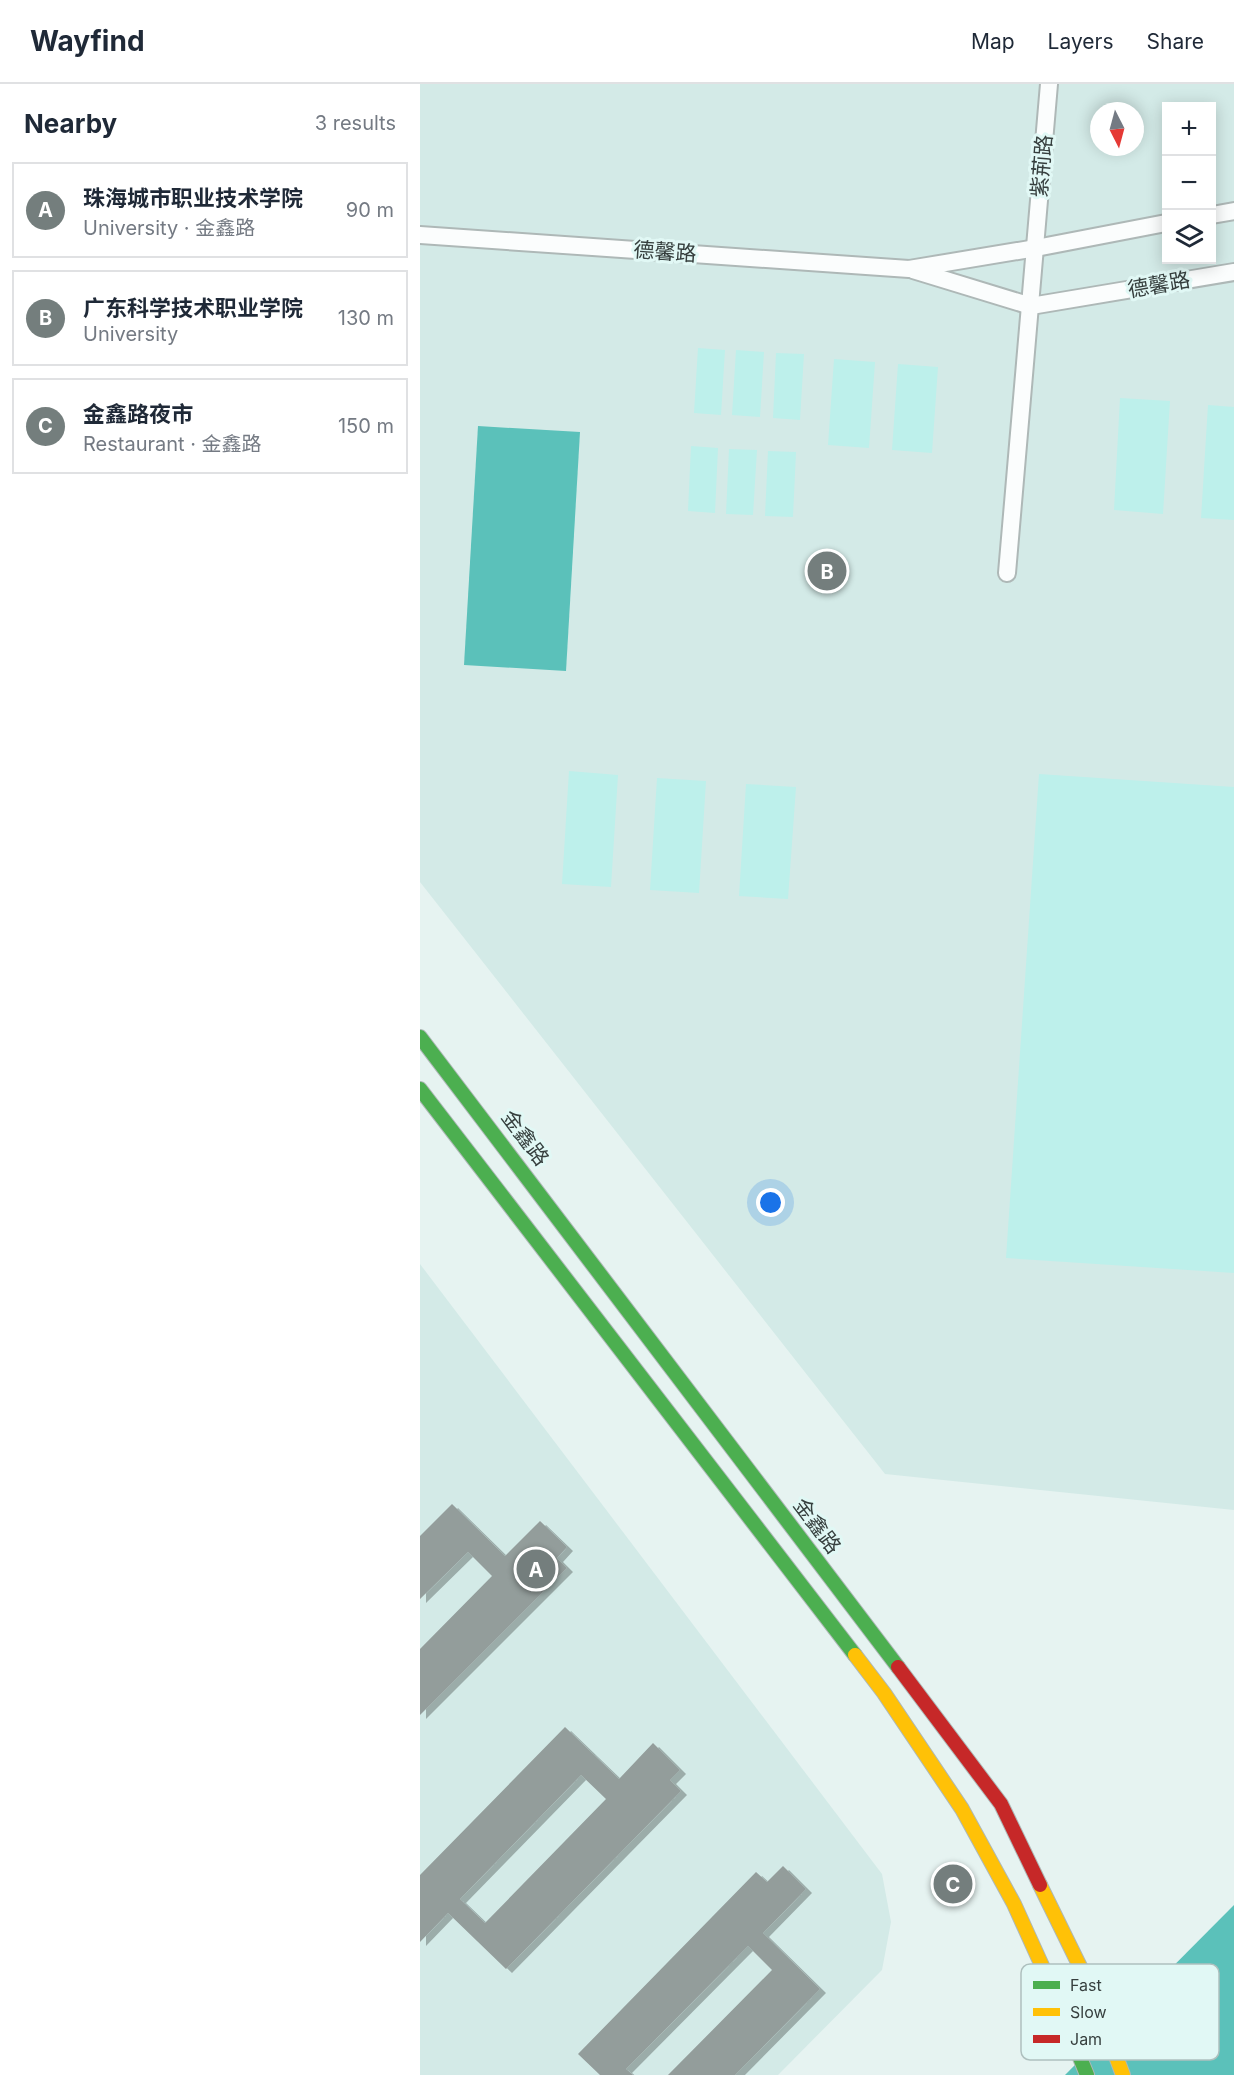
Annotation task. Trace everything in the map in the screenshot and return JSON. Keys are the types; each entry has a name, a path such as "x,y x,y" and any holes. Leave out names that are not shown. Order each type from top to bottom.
{"street":[{"name":"金鑫路","path":"420,1037 1001,1804 1079,1964"},
{"path":"420,1089 884,1693 962,1809 1014,1904 1041,1964"},
{"path":"1082,2060 1087,2075"},
{"name":"金鑫路","path":"1117,2060 1123,2075"}],"lane":[{"name":"紫荊路","path":"1007,573 1049,84"},
{"path":"1216,214 1234,211"},
{"name":"德馨路","path":"909,269 1162,225"},
{"name":"德馨路","path":"420,235 909,269 1031,306 1234,272"}],"shaded area":[{"path":"420,84 1234,84 1234,1510 885,1474 420,882"},
{"path":"698,348 725,350 721,415 694,413"},
{"path":"736,350 764,352 760,417 732,415"},
{"path":"776,353 804,354 800,420 773,418"},
{"path":"834,359 875,362 869,448 828,445"},
{"path":"898,364 938,367 932,453 892,450"},
{"path":"1120,398 1170,401 1163,514 1114,510"},
{"path":"1208,405 1234,407 1234,520 1201,518"},
{"path":"691,446 718,448 715,513 688,511"},
{"path":"729,449 757,450 753,515 726,514"},
{"path":"768,451 796,452 793,517 765,516"},
{"path":"569,771 618,775 611,887 562,884"},
{"path":"1039,774 1234,787 1234,1273 1006,1258"},
{"path":"657,778 706,781 699,893 650,890"},
{"path":"746,784 796,787 788,899 739,896"},
{"path":"420,1264 882,1874 891,1922 882,1970 778,2075 420,2075"}],"water":[{"path":"478,426 580,432 566,671 464,665"},
{"path":"1234,1905 1234,2075 1065,2075 1080,2060 1219,2060 1219,1964 1175,1964"}],"building":[{"path":"452,1504 505,1556 540,1521 567,1547 557,1558 567,1568 420,1715 420,1649 492,1576 468,1552 420,1599 420,1536"},
{"path":"565,1727 619,1779 653,1743 680,1770 670,1780 681,1791 506,1969 448,1913 420,1942 420,1875","holes":["581,1775 606,1799 485,1923 460,1899"]},
{"path":"783,1866 806,1889 763,1933 820,1989 735,2075 668,2075 772,1970 748,1946 626,2069 633,2075 600,2075 578,2054 756,1872 767,1882"}],"traffic: fast":[{"path":"420,1037 898,1667"},
{"path":"420,1089 855,1655"},
{"path":"1081,2060 1087,2075"}],"traffic: slow":[{"path":"855,1655 884,1693 962,1809 1014,1904 1041,1964"},
{"path":"1040,1885 1079,1964"},
{"path":"1117,2060 1123,2075"}],"traffic: jam":[{"path":"898,1667 1001,1804 1040,1885"}],"place":[{"name":"广东科学技术职业学院","path":"827,571"},
{"name":"珠海城市职业技术学院","path":"536,1569"},
{"name":"金鑫路夜市","path":"953,1884"}]}
